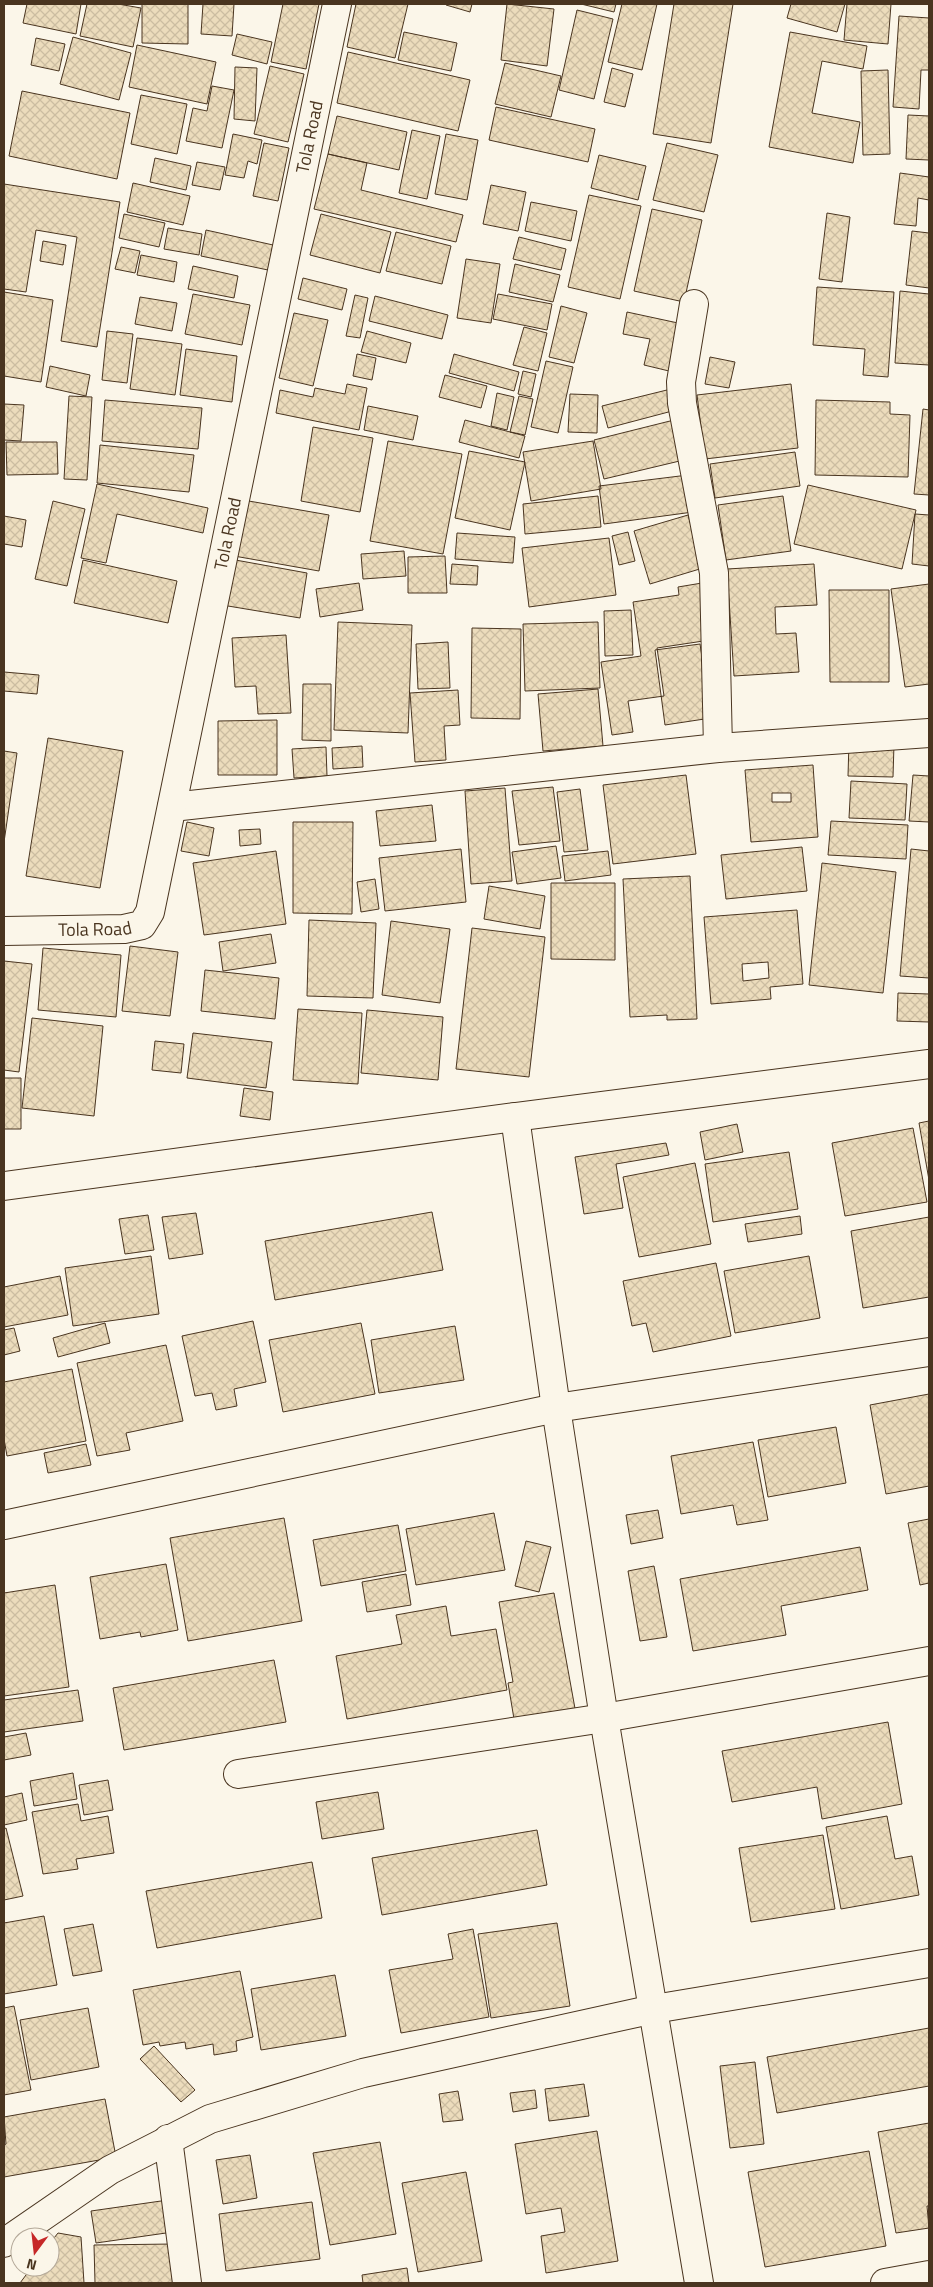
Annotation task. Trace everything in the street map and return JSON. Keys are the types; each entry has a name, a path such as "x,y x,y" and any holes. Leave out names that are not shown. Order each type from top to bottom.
{"street":[{"name":"Tola Road","path":"4,931 124,929 142,925 150,912 337,4"},
{"path":"694,304 681,382 682,403 714,573 718,748"},
{"path":"172,807 718,748 929,733"},
{"path":"4,1186 515,1117 929,1064"},
{"path":"515,1117 556,1408 604,1718 700,2283"},
{"path":"4,1525 556,1408 929,1352"},
{"path":"238,1774 604,1718 929,1661"},
{"path":"4,2243 110,2170 210,2118 363,2074 654,2009 929,1963"},
{"path":"168,2139 187,2283"},
{"path":"885,2283 929,2275"}],"building":[{"path":"27,4 81,4 76,34 23,23"},
{"path":"87,4 118,4 141,8 133,47 80,36"},
{"path":"142,4 188,4 188,44 142,43"},
{"path":"203,4 234,4 232,36 201,34"},
{"path":"283,4 319,4 306,69 271,62"},
{"path":"356,4 408,4 395,58 347,47"},
{"path":"447,4 472,4 470,12"},
{"path":"507,4 554,9 547,66 501,60"},
{"path":"581,4 616,4 614,12"},
{"path":"622,4 657,4 642,70 608,62"},
{"path":"674,4 733,4 711,143 653,134"},
{"path":"791,4 845,4 837,32 787,18"},
{"path":"847,4 891,4 888,44 844,40"},
{"path":"577,10 613,19 594,99 559,90"},
{"path":"899,16 929,18 929,70 921,70 919,109 893,107"},
{"path":"404,32 457,43 451,71 398,60"},
{"path":"790,32 867,46 863,69 822,61 812,113 860,122 853,163 769,147"},
{"path":"237,34 272,42 267,64 232,55"},
{"path":"73,37 131,53 119,100 60,84"},
{"path":"36,38 65,44 59,71 31,65"},
{"path":"137,45 216,62 207,104 129,87"},
{"path":"348,52 470,80 458,131 337,103"},
{"path":"505,63 561,76 551,117 495,104"},
{"path":"270,66 304,74 288,142 254,134"},
{"path":"235,67 257,68 255,121 234,119"},
{"path":"612,68 633,74 625,107 604,102"},
{"path":"888,70 890,154 863,155 861,71"},
{"path":"212,86 234,90 222,148 186,141 193,108 207,111"},
{"path":"22,91 130,113 117,179 9,156"},
{"path":"141,95 187,104 177,154 131,144"},
{"path":"496,107 595,129 588,162 489,140"},
{"path":"908,115 929,116 929,160 906,159"},
{"path":"337,116 407,132 399,170 328,154"},
{"path":"412,130 440,136 427,199 399,193"},
{"path":"233,134 262,140 257,164 248,161 244,178 225,175"},
{"path":"446,134 478,140 467,200 435,194"},
{"path":"264,143 289,148 278,201 253,196"},
{"path":"667,143 718,155 704,212 653,200"},
{"path":"328,154 367,163 361,190 463,215 456,242 314,209"},
{"path":"599,155 646,166 638,200 591,188"},
{"path":"155,158 191,166 186,190 150,182"},
{"path":"197,162 225,167 220,190 192,185"},
{"path":"900,173 929,177 929,200 918,198 916,226 894,224"},
{"path":"133,183 190,196 183,225 127,212"},
{"path":"4,184 120,202 97,347 61,341 77,237 36,230 26,292 4,289"},
{"path":"491,185 526,192 518,231 483,224"},
{"path":"589,195 641,206 620,299 568,287"},
{"path":"531,202 577,211 571,241 525,231"},
{"path":"652,209 702,220 684,302 634,291"},
{"path":"827,213 850,217 842,282 819,279"},
{"path":"124,214 165,223 159,247 119,238"},
{"path":"321,214 391,232 380,273 310,255"},
{"path":"168,228 202,234 199,255 164,249"},
{"path":"206,230 273,245 268,270 201,256"},
{"path":"912,231 929,233 929,288 906,285"},
{"path":"396,232 451,246 442,284 386,271"},
{"path":"519,237 566,249 561,270 513,259"},
{"path":"43,241 66,245 63,265 40,261"},
{"path":"121,247 140,251 135,273 115,269"},
{"path":"141,255 177,262 174,282 137,275"},
{"path":"466,259 500,264 491,323 457,318"},
{"path":"515,264 560,275 553,302 509,292"},
{"path":"193,266 238,276 234,298 188,289"},
{"path":"303,278 347,289 342,310 298,299"},
{"path":"817,287 894,292 888,377 863,375 865,349 813,345"},
{"path":"900,291 929,294 929,365 895,363"},
{"path":"4,292 53,300 41,382 4,376"},
{"path":"193,294 250,305 242,345 185,334"},
{"path":"498,294 552,304 547,330 493,319"},
{"path":"355,295 368,298 360,338 346,336"},
{"path":"375,296 448,315 442,339 369,321"},
{"path":"140,297 177,303 172,331 135,324"},
{"path":"561,306 587,313 574,363 549,357"},
{"path":"627,312 678,323 669,371 644,365 650,339 623,334"},
{"path":"294,313 328,320 313,386 279,378"},
{"path":"524,327 547,333 538,371 513,365"},
{"path":"107,331 133,334 127,383 102,380"},
{"path":"367,331 411,343 406,363 361,352"},
{"path":"137,338 182,344 175,395 130,389"},
{"path":"186,349 237,356 232,402 180,395"},
{"path":"357,354 376,358 372,380 353,376"},
{"path":"454,354 519,372 514,391 449,373"},
{"path":"710,357 735,362 729,388 705,384"},
{"path":"546,361 573,367 558,433 531,427"},
{"path":"50,366 90,375 86,396 46,387"},
{"path":"523,371 536,374 531,397 518,394"},
{"path":"445,375 487,386 481,408 439,397"},
{"path":"347,384 367,388 359,430 276,413 280,390 313,397 315,388 345,394"},
{"path":"791,384 798,448 705,459 697,395"},
{"path":"671,389 676,410 608,428 602,406"},
{"path":"497,393 514,397 507,430 491,426"},
{"path":"570,394 598,395 597,433 568,432"},
{"path":"69,396 92,397 87,480 64,479"},
{"path":"519,396 533,399 525,435 510,432"},
{"path":"105,400 202,408 198,449 102,441"},
{"path":"816,400 890,402 890,414 910,415 908,477 815,475"},
{"path":"4,404 24,405 21,441 4,440"},
{"path":"368,406 418,416 413,440 364,430"},
{"path":"923,409 929,410 929,495 914,494"},
{"path":"678,419 688,459 604,479 594,440"},
{"path":"465,420 525,436 519,458 459,442"},
{"path":"313,427 373,438 360,512 301,501"},
{"path":"388,441 462,454 443,554 370,541"},
{"path":"593,441 601,489 531,501 523,452"},
{"path":"6,442 57,442 58,474 7,475"},
{"path":"100,445 194,455 189,492 97,483"},
{"path":"469,451 525,462 510,530 455,518"},
{"path":"795,452 800,486 715,498 710,464"},
{"path":"688,475 693,512 604,524 599,486"},
{"path":"97,484 208,508 203,533 117,514 106,563 81,558"},
{"path":"808,485 916,510 902,569 794,544"},
{"path":"598,496 601,527 525,534 523,504"},
{"path":"783,496 791,551 726,560 718,505"},
{"path":"243,500 329,515 319,571 234,556"},
{"path":"53,501 85,509 67,586 35,579"},
{"path":"915,514 929,515 929,566 912,564"},
{"path":"688,515 703,568 650,584 634,531"},
{"path":"4,516 26,520 22,547 4,544"},
{"path":"628,532 635,561 619,565 612,536"},
{"path":"457,533 515,537 513,563 455,559"},
{"path":"609,538 616,595 529,607 522,548"},
{"path":"404,551 406,576 363,579 361,554"},
{"path":"445,556 447,593 408,593 408,557"},
{"path":"230,559 307,573 300,618 222,605"},
{"path":"83,560 177,581 168,623 74,603"},
{"path":"452,564 478,566 477,585 450,584"},
{"path":"814,564 817,605 775,607 776,634 796,633 799,672 734,676 727,569"},
{"path":"359,583 363,610 320,617 316,589"},
{"path":"702,583 710,640 657,648 664,696 628,701 633,732 612,735 601,662 641,656 633,602 679,595 678,587"},
{"path":"929,584 929,684 905,687 891,589"},
{"path":"829,590 889,590 889,682 830,682"},
{"path":"631,610 633,655 605,656 604,611"},
{"path":"338,622 412,625 408,733 334,730"},
{"path":"598,622 600,688 525,691 523,624"},
{"path":"472,628 521,629 520,719 471,718"},
{"path":"286,635 291,713 258,714 256,686 235,687 232,638"},
{"path":"448,642 450,688 418,689 416,644"},
{"path":"700,644 711,718 665,725 655,650"},
{"path":"4,672 39,675 37,694 4,691"},
{"path":"303,684 331,684 331,741 302,740"},
{"path":"598,689 603,746 543,751 538,694"},
{"path":"458,690 460,725 444,726 446,760 415,762 410,693"},
{"path":"277,720 277,775 218,775 218,721"},
{"path":"48,738 123,751 100,888 26,876"},
{"path":"849,742 894,744 893,777 848,776"},
{"path":"362,746 363,767 333,769 332,748"},
{"path":"326,747 327,776 294,778 292,749"},
{"path":"4,751 17,753 4,842"},
{"path":"813,765 818,837 751,842 745,770","holes":["772,793 791,793 791,802 772,802"]},
{"path":"686,775 696,854 613,864 603,785"},
{"path":"913,775 929,776 929,822 909,821"},
{"path":"851,781 907,784 905,820 849,818"},
{"path":"553,787 560,841 519,845 512,791"},
{"path":"505,788 512,881 471,884 465,791"},
{"path":"580,789 588,850 564,852 557,792"},
{"path":"432,805 436,841 380,846 376,811"},
{"path":"831,821 908,825 906,859 828,855"},
{"path":"187,822 214,828 209,856 181,851"},
{"path":"293,822 353,822 352,914 293,913"},
{"path":"260,829 261,844 240,846 239,830"},
{"path":"556,846 561,878 517,884 512,852"},
{"path":"802,847 807,891 726,899 721,855"},
{"path":"461,849 466,902 385,911 379,858"},
{"path":"911,849 929,851 929,978 900,976"},
{"path":"276,851 286,924 204,935 193,863"},
{"path":"608,851 611,875 565,881 562,856"},
{"path":"822,863 896,872 883,993 809,985"},
{"path":"690,876 697,1019 667,1020 667,1015 630,1017 623,879"},
{"path":"375,879 379,909 361,912 357,882"},
{"path":"551,883 615,883 615,960 551,959"},
{"path":"489,886 545,896 540,929 484,919"},
{"path":"797,910 803,984 770,987 771,999 711,1004 704,917","holes":["768,962 769,978 743,981 742,964"]},
{"path":"309,920 376,923 373,998 307,996"},
{"path":"391,921 450,929 440,1003 382,995"},
{"path":"472,928 545,937 529,1077 456,1069"},
{"path":"271,934 276,963 223,971 219,942"},
{"path":"130,946 178,952 170,1016 122,1011"},
{"path":"43,948 121,955 116,1017 38,1010"},
{"path":"4,961 32,964 19,1072 4,1070"},
{"path":"205,970 279,978 275,1019 201,1011"},
{"path":"898,993 929,994 929,1022 897,1021"},
{"path":"298,1009 362,1013 358,1084 293,1080"},
{"path":"367,1010 443,1017 438,1080 361,1073"},
{"path":"32,1018 103,1026 94,1116 22,1108"},
{"path":"193,1033 272,1042 266,1088 187,1078"},
{"path":"155,1041 184,1044 181,1073 152,1070"},
{"path":"4,1078 21,1078 21,1129 4,1129"},
{"path":"244,1088 273,1092 270,1120 240,1116"},
{"path":"929,1121 929,1180 919,1123"},
{"path":"737,1124 743,1152 705,1160 700,1132"},
{"path":"913,1128 927,1202 845,1216 832,1143"},
{"path":"666,1143 669,1155 616,1164 623,1208 584,1214 575,1157"},
{"path":"789,1152 798,1209 713,1222 705,1164"},
{"path":"695,1163 711,1244 639,1257 623,1177"},
{"path":"432,1212 443,1270 275,1300 265,1241"},
{"path":"196,1213 203,1254 169,1259 162,1217"},
{"path":"148,1215 154,1250 125,1254 119,1219"},
{"path":"800,1216 802,1234 748,1242 745,1224"},
{"path":"929,1217 929,1297 863,1308 851,1231"},
{"path":"151,1256 159,1314 73,1326 65,1268"},
{"path":"809,1256 820,1318 735,1333 724,1271"},
{"path":"716,1263 731,1336 653,1352 646,1323 632,1326 623,1281"},
{"path":"60,1276 68,1315 4,1327 4,1287"},
{"path":"253,1321 266,1382 234,1389 237,1406 216,1410 212,1393 195,1396 182,1336"},
{"path":"105,1323 110,1343 58,1357 53,1338"},
{"path":"361,1323 375,1394 283,1412 269,1340"},
{"path":"455,1326 464,1380 379,1393 371,1340"},
{"path":"14,1328 20,1351 4,1355 4,1330"},
{"path":"166,1345 183,1421 126,1433 130,1450 97,1456 77,1363"},
{"path":"72,1369 86,1441 7,1456 4,1439 4,1382"},
{"path":"929,1394 929,1486 886,1494 870,1405"},
{"path":"836,1427 846,1483 768,1497 758,1440"},
{"path":"753,1442 768,1520 737,1525 733,1505 681,1514 671,1456"},
{"path":"86,1444 91,1465 48,1473 44,1453"},
{"path":"658,1510 663,1538 631,1544 626,1515"},
{"path":"494,1513 505,1570 416,1585 406,1529"},
{"path":"284,1518 302,1621 188,1641 170,1538"},
{"path":"929,1519 929,1583 920,1585 908,1523"},
{"path":"398,1525 406,1571 321,1586 313,1540"},
{"path":"526,1541 551,1547 539,1592 515,1586"},
{"path":"860,1547 868,1590 781,1606 786,1635 693,1651 680,1579"},
{"path":"166,1564 178,1630 141,1637 140,1632 100,1639 90,1577"},
{"path":"654,1566 667,1637 640,1641 628,1571"},
{"path":"406,1574 411,1605 367,1612 362,1582"},
{"path":"55,1585 69,1687 4,1696 4,1593"},
{"path":"554,1593 576,1714 515,1725 508,1683 513,1682 499,1602"},
{"path":"446,1606 451,1636 496,1629 507,1690 347,1719 336,1656 402,1644 396,1615"},
{"path":"274,1660 286,1722 124,1750 113,1688"},
{"path":"78,1690 83,1721 4,1732 4,1700"},
{"path":"888,1722 902,1804 822,1819 817,1787 732,1802 722,1751"},
{"path":"26,1733 31,1755 4,1760 4,1737"},
{"path":"73,1773 77,1799 34,1806 30,1781"},
{"path":"108,1780 113,1810 84,1815 79,1785"},
{"path":"378,1792 384,1829 322,1839 316,1802"},
{"path":"22,1793 27,1820 4,1825 4,1797"},
{"path":"78,1804 81,1821 108,1816 114,1853 76,1859 78,1869 43,1874 32,1812"},
{"path":"887,1816 895,1859 912,1856 919,1895 841,1909 826,1827"},
{"path":"6,1828 23,1896 4,1900 4,1829"},
{"path":"537,1830 547,1885 382,1915 372,1858"},
{"path":"823,1835 835,1909 751,1922 739,1848"},
{"path":"312,1862 322,1918 157,1948 146,1891"},
{"path":"44,1916 57,1985 4,1994 4,1923"},
{"path":"557,1923 570,2006 491,2018 478,1934"},
{"path":"93,1924 102,1971 73,1976 64,1929"},
{"path":"473,1929 489,2017 401,2033 389,1970 453,1959 448,1934"},
{"path":"240,1971 253,2037 236,2041 237,2051 214,2055 213,2044 186,2049 185,2042 160,2046 159,2042 143,2045 133,1990"},
{"path":"335,1975 346,2036 261,2050 251,1989"},
{"path":"14,2006 31,2090 4,2095 4,2008"},
{"path":"88,2008 99,2067 31,2080 20,2020"},
{"path":"929,2028 929,2086 777,2113 767,2057"},
{"path":"154,2046 195,2090 181,2102 140,2059"},
{"path":"755,2062 764,2144 730,2148 720,2066"},
{"path":"584,2084 589,2116 549,2121 545,2089"},
{"path":"535,2090 537,2108 513,2112 510,2093"},
{"path":"458,2091 463,2120 443,2122 439,2094"},
{"path":"105,2099 116,2157 4,2177 4,2145 6,2144 4,2117"},
{"path":"929,2123 929,2206 927,2206 929,2228 896,2233 878,2132"},
{"path":"597,2131 618,2261 546,2273 541,2236 565,2232 561,2208 526,2214 515,2144"},
{"path":"380,2142 396,2234 330,2245 313,2153"},
{"path":"869,2151 886,2246 765,2267 748,2172"},
{"path":"250,2155 257,2198 223,2204 216,2160"},
{"path":"466,2172 482,2261 418,2272 402,2183"},
{"path":"168,2200 173,2232 96,2243 91,2211"},
{"path":"312,2202 320,2259 226,2271 219,2214"},
{"path":"60,2233 81,2237 84,2283 20,2283 24,2277 60,2277"},
{"path":"173,2244 173,2283 95,2283 94,2245"},
{"path":"407,2268 409,2283 363,2283 362,2275"}]}
